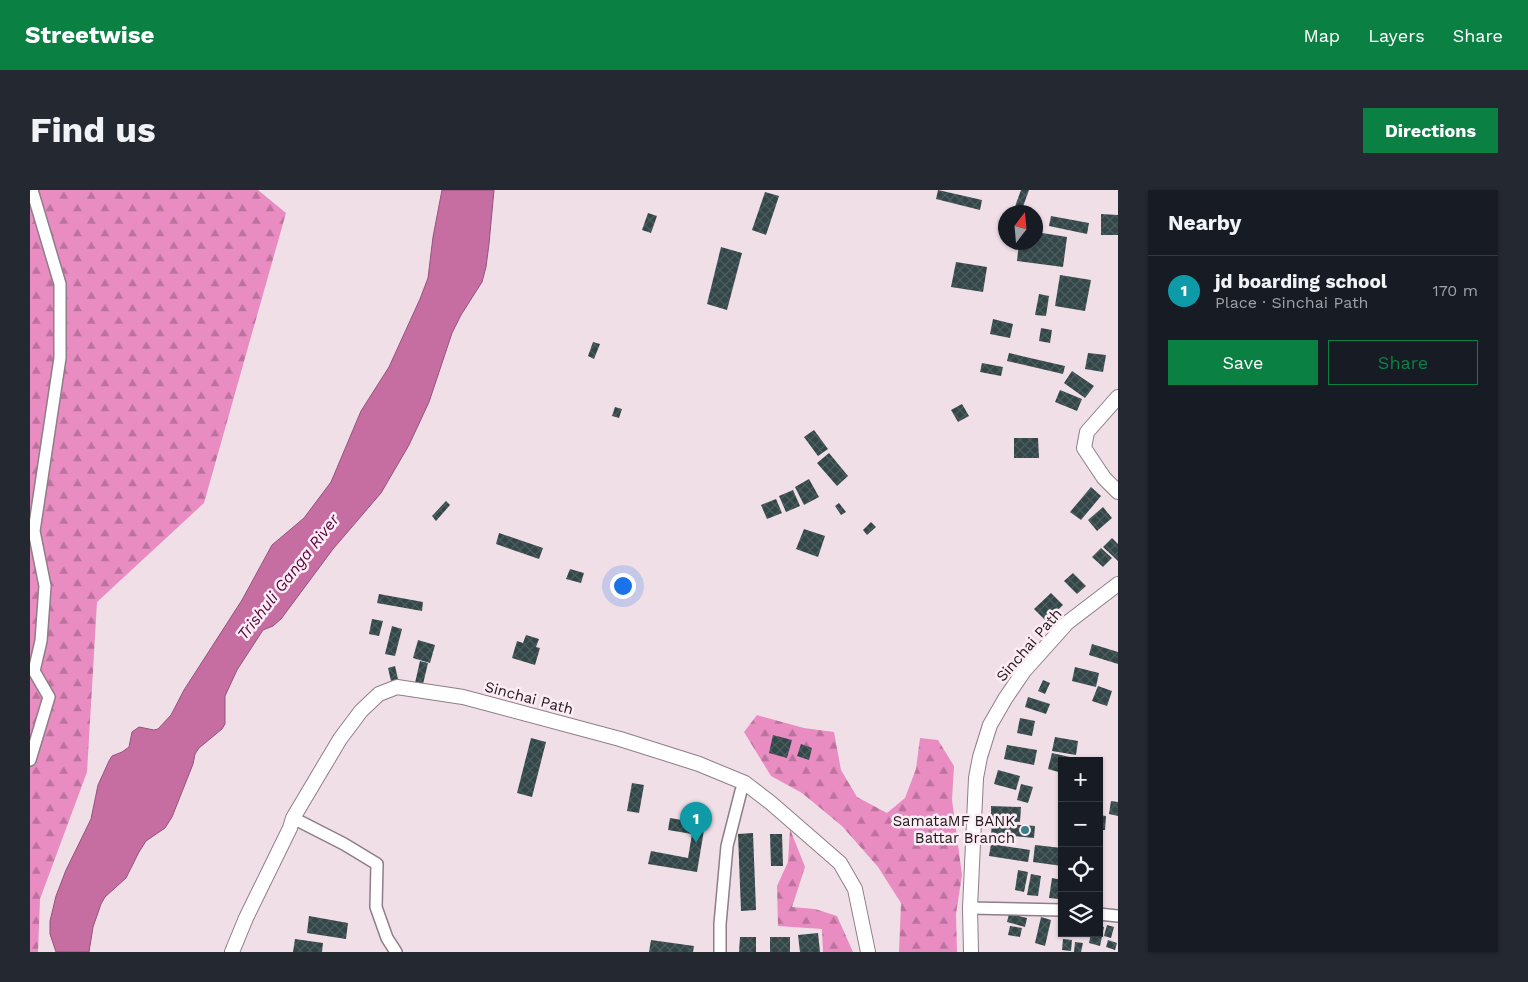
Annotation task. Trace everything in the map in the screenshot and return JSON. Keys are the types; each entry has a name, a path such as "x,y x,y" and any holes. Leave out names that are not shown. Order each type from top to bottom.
{"street":[{"path":"30,760 50,697 34,671 41,641 45,586 34,531 60,358 60,284 32,190"},
{"path":"1118,397 1087,432 1084,448 1104,478 1118,492"},
{"name":"Sinchai Path","path":"971,952 970,908 976,778 990,725 1024,671 1067,622 1118,584"},
{"name":"Sinchai Path","path":"232,952 293,818 340,739 361,711 379,694 397,687 463,697 620,739 699,764 745,783 840,863 855,889 868,952"},
{"path":"720,952 720,924 727,846 740,791 745,783"},
{"path":"293,818 344,844 376,864 376,907 387,938 396,952"},
{"path":"970,908 1058,910"},
{"path":"1103,914 1118,916"}],"green space":[{"path":"30,190 258,190 286,213 204,503 97,602 87,772 40,899 38,952 30,952"},
{"path":"757,715 804,728 834,732 841,770 857,797 887,813 905,798 916,769 920,738 938,740 954,766 952,800 962,875 956,914 957,952 899,952 901,903 878,867 842,826 802,793 771,776 744,732"},
{"path":"790,829 805,867 792,907 815,909 837,916 853,952 823,952 822,929 778,926 777,886 788,862"}],"water":[{"name":"Trishuli Ganga River","path":"442,190 494,190 489,244 482,282 452,333 429,402 409,445 381,493 333,549 281,619 273,626 263,630 237,670 225,696 225,724 195,754 193,764 172,817 165,828 146,841 126,878 105,897 93,927 89,952 56,952 50,934 50,921 56,896 66,870 91,819 98,785 109,761 112,756 129,747 132,732 139,727 158,729 171,715 184,690 242,600 272,545 304,518 331,482 361,411 389,367 428,278 433,237"}],"building":[{"path":"938,190 982,200 980,210 936,199"},
{"path":"1021,190 1029,190 1024,205 1016,205"},
{"path":"765,192 779,196 766,235 752,230"},
{"path":"648,213 657,216 651,233 642,230"},
{"path":"1101,214 1118,215 1118,235 1101,235"},
{"path":"1051,216 1089,223 1087,234 1049,226"},
{"path":"1043,233 1067,237 1063,267 1017,261 1018,250 1043,250"},
{"path":"721,247 742,253 727,310 707,304"},
{"path":"956,262 987,267 983,292 951,287"},
{"path":"1060,275 1091,280 1085,311 1055,306"},
{"path":"1039,294 1049,296 1046,316 1035,315"},
{"path":"993,319 1013,324 1010,338 990,334"},
{"path":"1041,328 1052,330 1050,343 1039,341"},
{"path":"593,342 600,344 594,359 588,356"},
{"path":"1009,353 1065,366 1063,374 1007,361"},
{"path":"1088,353 1106,355 1103,372 1085,369"},
{"path":"982,363 1003,367 1001,376 980,372"},
{"path":"1072,371 1094,386 1085,398 1064,383"},
{"path":"1060,390 1082,399 1077,411 1055,402"},
{"path":"962,404 969,416 958,422 951,410"},
{"path":"615,407 622,409 619,418 612,416"},
{"path":"814,430 828,449 818,456 804,437"},
{"path":"1014,438 1038,438 1039,458 1014,458"},
{"path":"829,453 848,476 837,486 817,463"},
{"path":"809,479 819,497 804,505 795,487"},
{"path":"1091,487 1101,496 1081,520 1070,512"},
{"path":"793,490 800,506 786,512 779,496"},
{"path":"776,499 782,513 767,519 761,505"},
{"path":"446,501 450,505 436,521 432,516"},
{"path":"839,503 846,512 841,515 835,506"},
{"path":"1103,507 1112,518 1097,531 1088,520"},
{"path":"871,522 876,527 867,535 863,530"},
{"path":"804,529 825,536 818,557 796,549"},
{"path":"499,533 543,548 539,559 496,544"},
{"path":"1112,538 1118,544 1118,561 1103,547"},
{"path":"1101,548 1112,558 1103,567 1092,557"},
{"path":"570,569 584,573 581,583 566,579"},
{"path":"1073,573 1086,586 1077,594 1064,581"},
{"path":"1051,593 1063,605 1046,621 1034,609"},
{"path":"379,594 423,602 422,611 377,603"},
{"path":"372,619 383,621 379,636 369,634"},
{"path":"392,626 402,629 395,656 385,654"},
{"path":"526,635 539,639 536,647 540,648 535,665 512,658 517,641 523,643"},
{"path":"418,640 435,645 430,663 413,658"},
{"path":"1092,644 1118,652 1118,664 1089,655"},
{"path":"420,661 428,663 423,684 415,683"},
{"path":"395,666 398,679 391,681 388,668"},
{"path":"1075,667 1099,673 1096,687 1072,681"},
{"path":"1043,680 1050,683 1045,694 1038,691"},
{"path":"1098,686 1112,691 1107,706 1092,701"},
{"path":"1028,697 1050,704 1046,714 1025,707"},
{"path":"1020,718 1035,721 1032,736 1017,733"},
{"path":"773,735 792,740 787,758 769,753"},
{"path":"1055,737 1078,741 1076,755 1052,751"},
{"path":"531,738 546,742 532,797 517,793"},
{"path":"801,744 812,748 809,760 797,756"},
{"path":"1007,745 1037,750 1034,765 1004,759"},
{"path":"1052,753 1070,757 1058,757 1058,772 1048,769"},
{"path":"998,770 1020,776 1016,790 994,784"},
{"path":"632,783 644,785 639,813 627,811"},
{"path":"1021,784 1033,787 1028,803 1017,800"},
{"path":"1111,801 1118,802 1118,816 1109,814"},
{"path":"991,806 1021,807 1020,822 991,821"},
{"path":"1103,816 1106,816 1105,830 1103,830"},
{"path":"670,818 705,824 697,872 648,864 651,851 688,858 692,834 668,830"},
{"path":"992,823 1035,826 1034,838 991,834"},
{"path":"753,833 756,910 741,911 738,834"},
{"path":"770,834 782,834 783,866 771,866"},
{"path":"991,844 1030,850 1028,862 989,856"},
{"path":"1035,845 1058,848 1058,865 1033,862"},
{"path":"1018,870 1028,872 1024,892 1015,890"},
{"path":"1031,874 1041,876 1038,896 1027,895"},
{"path":"1052,878 1058,879 1058,899 1049,898"},
{"path":"1009,914 1027,918 1025,927 1007,922"},
{"path":"309,916 348,923 346,939 307,933"},
{"path":"1041,917 1051,920 1045,946 1035,943"},
{"path":"1107,925 1114,927 1111,938 1104,936"},
{"path":"1010,926 1022,928 1020,937 1008,935"},
{"path":"818,933 820,952 800,952 798,935"},
{"path":"740,937 756,937 756,952 739,952"},
{"path":"770,937 790,937 790,952 770,952"},
{"path":"1090,937 1102,937 1100,946 1089,943"},
{"path":"295,939 323,943 322,952 293,952"},
{"path":"1063,939 1072,940 1071,951 1062,950"},
{"path":"651,940 694,946 693,952 649,952"},
{"path":"1108,940 1117,943 1115,950 1106,947"},
{"path":"1075,942 1083,943 1081,952 1074,952"}],"place":[{"name":"SamataMF BANK Battar Branch","path":"1025,830"},
{"name":"jd boarding school","path":"696,843"}]}
